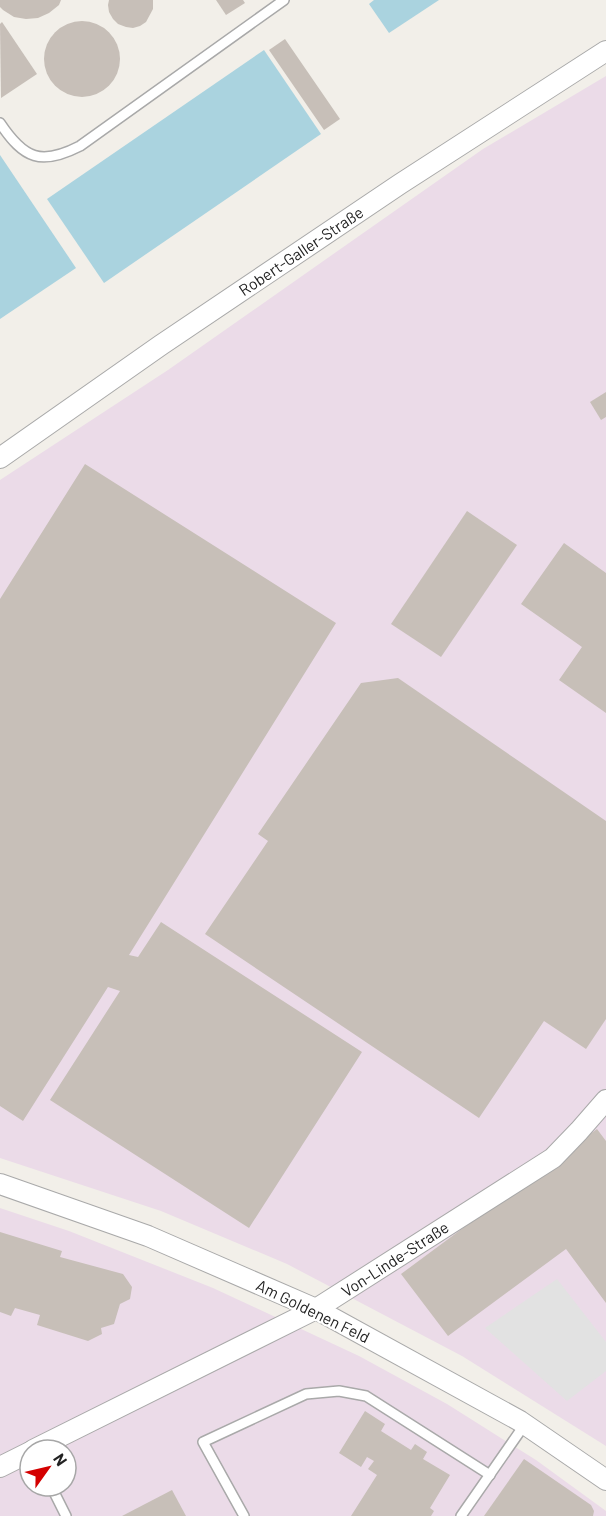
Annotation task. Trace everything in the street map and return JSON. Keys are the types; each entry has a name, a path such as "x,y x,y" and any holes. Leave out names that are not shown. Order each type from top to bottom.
{"street":[{"name":"Robert-Galler-Straße","path":"0,458 161,345 381,197 606,51"},
{"name":"Von-Linde-Straße","path":"58,1438 316,1309 553,1158 606,1100"},
{"name":"Am Goldenen Feld","path":"0,1184 148,1236 316,1309 525,1424 606,1480"},
{"name":"Von-Linde-Straße","path":"0,1467 18,1458"}],"lane":[{"path":"0,123 19,148 37,157 64,154 80,146 281,1"},
{"path":"244,1516 203,1442 306,1394 339,1391 366,1396 490,1475"},
{"path":"461,1516 525,1424"},
{"path":"57,1498 66,1516"}],"shaded area":[{"path":"606,76 606,1446 462,1356 287,1264 161,1211 0,1158 0,480 168,370 483,149"},
{"path":"0,1208 69,1231 213,1288 359,1356 447,1404 536,1460 606,1511 606,1516 0,1516"},
{"path":"557,1279 606,1342 606,1371 567,1401 485,1328"}],"water":[{"path":"374,0 439,0 389,33 369,4"},
{"path":"264,50 321,134 104,283 47,199"},
{"path":"0,155 76,268 0,319"}],"building":[{"path":"0,0 61,0 59,5 49,13 38,18 26,19 14,17 3,10 0,7"},
{"path":"109,0 153,0 153,9 146,22 140,26 126,27 113,19 109,12"},
{"path":"216,0 243,0 245,3 226,15"},
{"path":"82,21 97,24 109,32 117,44 120,59 117,74 109,86 97,94 82,97 67,94 55,86 47,74 44,59 47,44 55,32 67,24"},
{"path":"2,22 37,74 1,98 0,24"},
{"path":"285,39 340,119 324,130 269,50"},
{"path":"606,392 606,417 601,420 590,402"},
{"path":"85,464 336,623 129,955 138,957 161,922 362,1052 249,1228 50,1100 120,991 108,987 23,1121 0,1106 0,599"},
{"path":"467,511 517,545 441,657 391,624"},
{"path":"564,543 606,573 606,713 559,680 582,647 521,604"},
{"path":"398,678 606,821 606,1019 586,1049 544,1021 479,1118 205,934 268,841 258,834 361,683"},
{"path":"597,1129 606,1141 606,1303 566,1249 448,1336 401,1274"},
{"path":"0,1232 62,1251 60,1257 123,1274 132,1287 130,1299 120,1304 114,1324 101,1328 102,1334 88,1341 37,1325 40,1315 15,1308 11,1316 0,1312"},
{"path":"365,1411 385,1424 381,1431 411,1450 415,1444 427,1452 423,1459 450,1475 430,1508 434,1511 431,1516 351,1516 377,1475 368,1469 374,1461 367,1457 361,1467 339,1453"},
{"path":"524,1459 591,1505 594,1511 593,1516 484,1516"},
{"path":"172,1490 186,1516 122,1516"}]}
